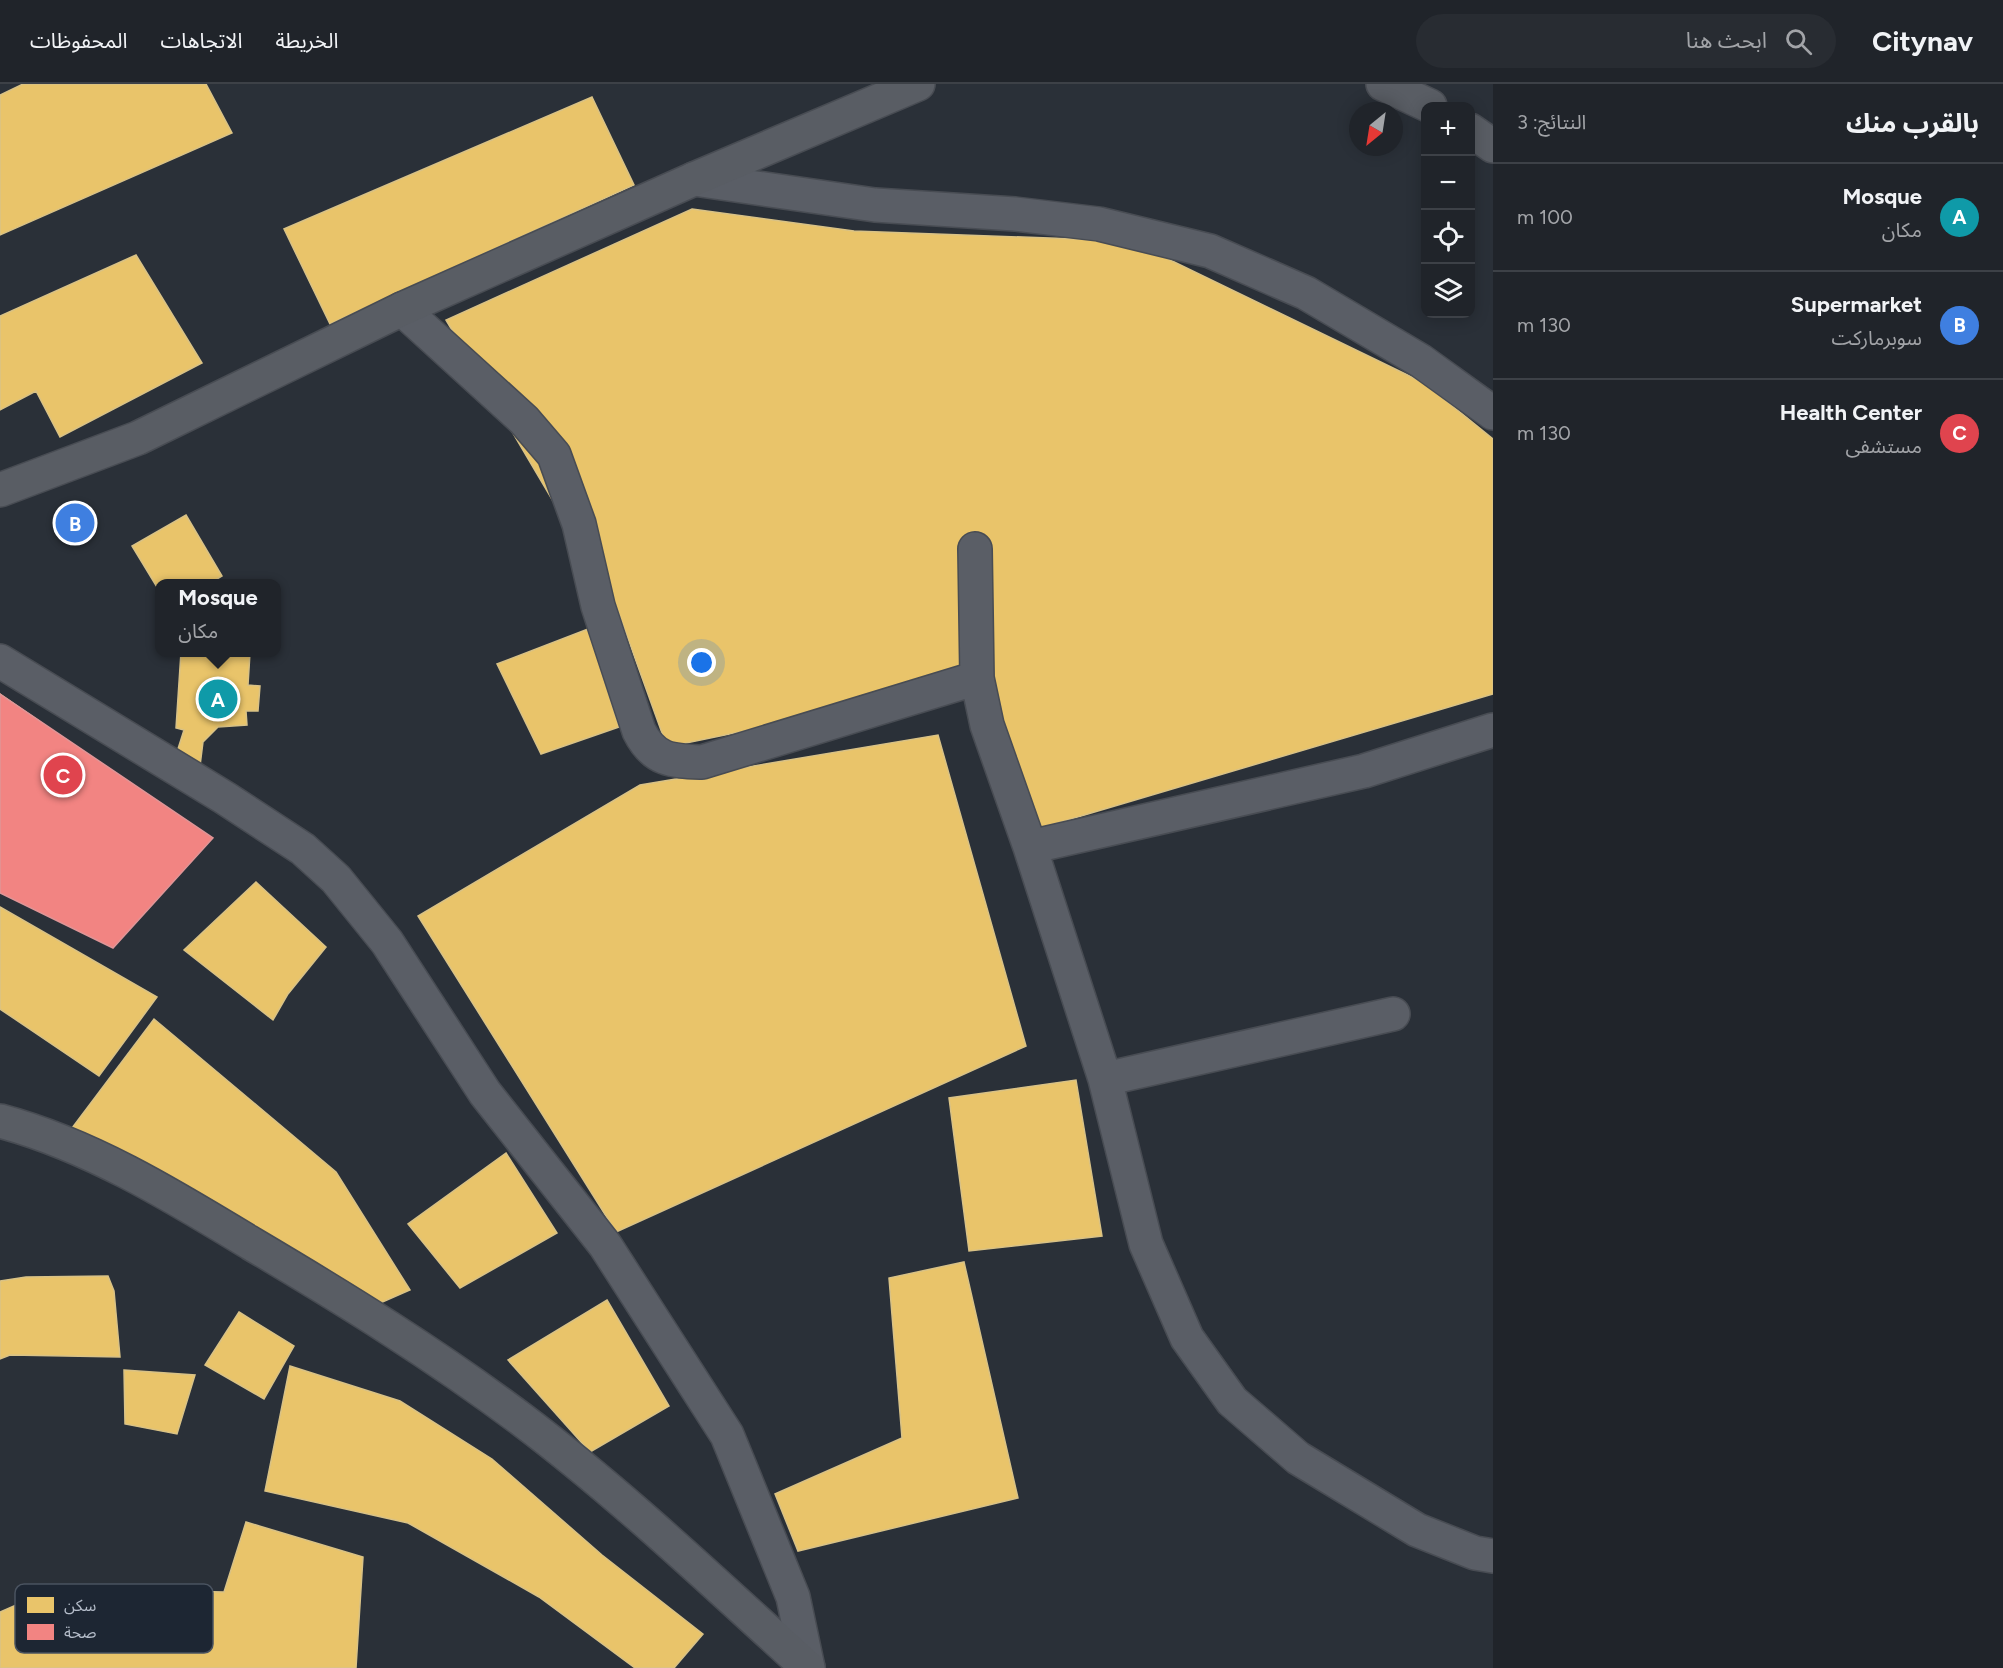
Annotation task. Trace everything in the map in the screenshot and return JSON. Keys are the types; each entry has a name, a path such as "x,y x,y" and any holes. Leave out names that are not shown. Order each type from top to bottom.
{"street":[{"path":"0,490 138,438 402,309 694,179 918,84"},
{"path":"1383,84 1421,102"},
{"path":"1475,133 1493,146"},
{"path":"694,179 875,205 1016,214 1099,224 1210,251 1306,293 1421,361 1493,413"},
{"path":"402,309 524,420 554,456 579,524 598,606 639,731 646,745 657,754 673,761 702,762 977,678"},
{"path":"975,549 977,678 987,725 1105,1078 1146,1244 1187,1338 1232,1401 1298,1458 1407,1524 1474,1553 1493,1556"},
{"path":"0,661 225,798 303,849 336,879 387,942 485,1093 605,1245 727,1435 794,1597 808,1668"},
{"path":"1030,848 1364,771 1493,730"},
{"path":"1105,1078 1393,1014"},
{"path":"0,1121 45,1133 181,1201 394,1329 521,1420 648,1522 808,1668"}],"building: سكن":[{"path":"23,84 206,84 232,133 0,235 0,95"},
{"path":"592,97 634,185 330,324 284,229"},
{"path":"692,209 854,231 1131,241 1424,383 1493,439 1493,694 1027,832 986,686 959,687 667,747 618,611 446,320"},
{"path":"136,255 202,363 60,437 36,391 0,410 0,316"},
{"path":"186,515 222,576 217,579 155,579 155,584 132,546"},
{"path":"588,629 619,727 541,754 497,664"},
{"path":"181,657 250,657 248,685 260,686 258,711 246,711 247,725 218,727 203,742 200,766 177,752 184,730 176,728"},
{"path":"0,694 39,721 5,780 0,777"},
{"path":"938,735 1026,1046 616,1232 418,916 640,785"},
{"path":"256,882 326,947 288,994 273,1020 184,950"},
{"path":"0,907 157,997 99,1076 0,1009"},
{"path":"154,1019 336,1172 410,1290 369,1308 72,1128"},
{"path":"1076,1080 1102,1236 969,1251 949,1098"},
{"path":"506,1153 557,1233 460,1288 408,1224"},
{"path":"964,1262 1018,1498 798,1551 775,1494 902,1438 889,1278"},
{"path":"108,1276 114,1291 120,1357 10,1355 0,1359 0,1281 26,1277"},
{"path":"607,1300 669,1406 590,1452 508,1360"},
{"path":"239,1312 294,1346 264,1399 205,1365"},
{"path":"290,1366 400,1401 492,1459 602,1555 703,1634 674,1668 635,1668 539,1597 408,1523 265,1491"},
{"path":"124,1370 195,1375 177,1434 125,1424"},
{"path":"246,1522 363,1557 356,1668 0,1668 0,1612 15,1605 15,1653 213,1653 213,1592 224,1592"}],"building: صحة":[{"path":"0,694 213,838 113,948 0,893"}],"place":[{"name":"Supermarket","path":"75,523"},
{"name":"Mosque","path":"218,699"},
{"name":"Health Center","path":"63,775"}]}
